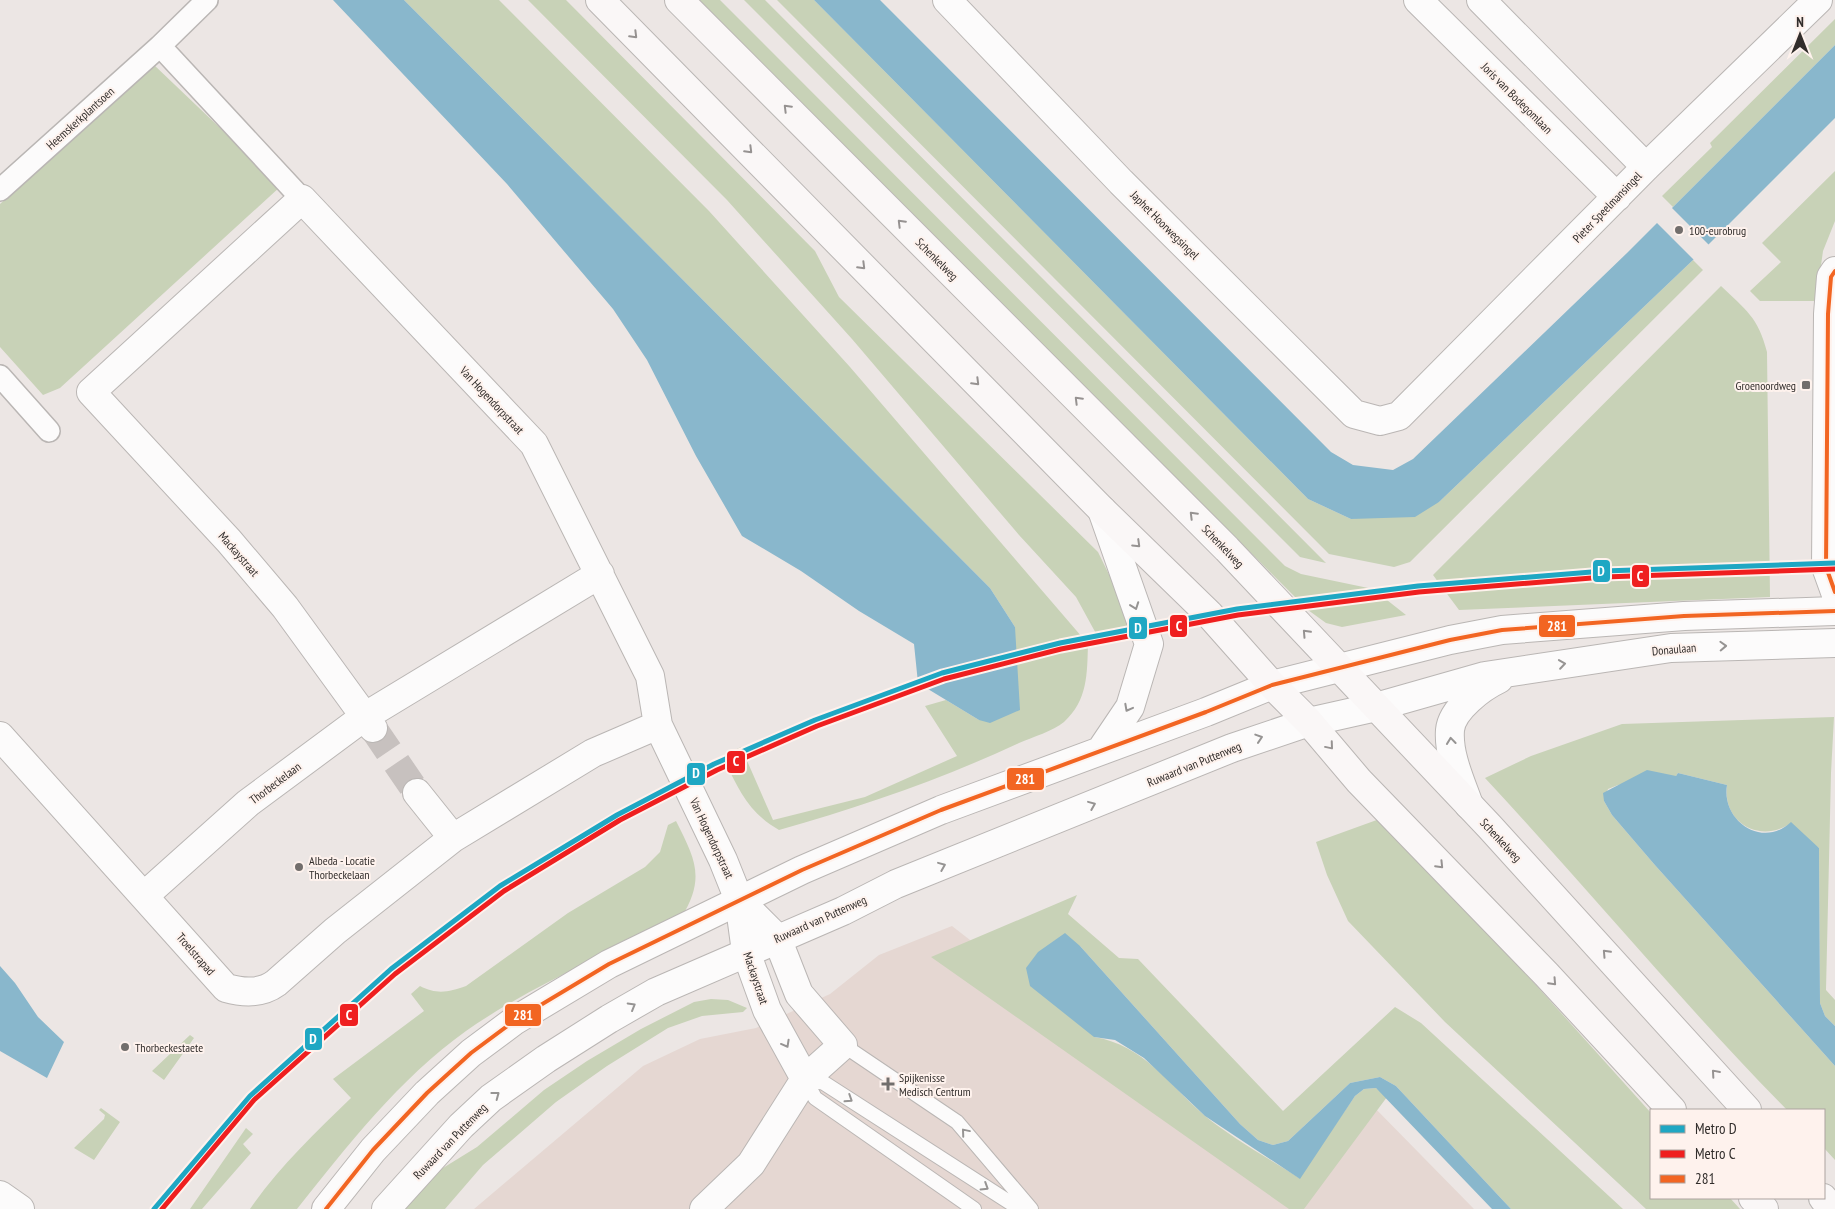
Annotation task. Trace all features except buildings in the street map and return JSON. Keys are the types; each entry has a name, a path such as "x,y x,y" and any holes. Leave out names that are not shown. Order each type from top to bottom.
{"main road":[{"path":"600,0 1102,510 1209,614 1272,685 1310,722 1359,781 1546,974 1671,1109"},
{"name":"Schenkelweg","path":"679,0 1220,542 1469,805 1746,1109"},
{"path":"1755,1199 1764,1209"},
{"path":"1824,1199 1832,1209"}],"street":[{"name":"Heemskerkplantsoen","path":"0,190 160,46 207,0"},
{"name":"Japhet Hoorwegsingel","path":"947,0 1121,182 1354,414 1380,421 1399,416"},
{"name":"Joris van Bodegomlaan","path":"1418,0 1617,197"},
{"path":"1481,0 1646,167"},
{"name":"Pieter Speelmansingel","path":"1399,416 1646,167 1818,0"},
{"path":"160,46 302,199"},
{"name":"Mackaystraat","path":"302,199 91,392 229,541 285,607 368,723"},
{"name":"Van Hogendorpstraat","path":"302,199 534,444 650,676 658,725 723,860 739,900"},
{"path":"1835,271 1831,277 1828,314 1832,508 1826,568 1835,592"},
{"path":"0,376 49,431"},
{"path":"1101,750 1130,706 1145,663 1149,644 1102,510"},
{"name":"Thorbeckelaan","path":"144,896 248,803 368,723 600,574"},
{"path":"326,1209 372,1150 427,1093 471,1053 514,1021 609,964 802,870 941,810 1206,712 1272,685 1502,630 1684,616 1835,611"},
{"path":"1805,644 1823,634 1835,622"},
{"name":"Donaulaan","path":"1376,706 1485,676 1671,648 1835,643"},
{"name":"Donaulaan","path":"1469,805 1452,750 1450,729 1460,709 1474,695 1514,671"},
{"name":"Ruwaard van Puttenweg","path":"386,1209 461,1126 492,1098 538,1065 609,1019 656,992 843,911 896,884 1232,748 1310,722 1376,706"},
{"path":"417,793 453,838 593,753 658,725"},
{"path":"0,736 144,896"},
{"name":"Troelstrapad","path":"144,896 226,988 257,992 268,989 276,983 335,931 453,838"},
{"path":"704,1209 751,1164 805,1079 844,1045 799,994 777,938 739,900"},
{"name":"Mackaystraat","path":"739,900 746,952 767,1010 805,1079"},
{"path":"0,1195 20,1209"}],"lane":[{"path":"844,1045 957,1122 1031,1209"},
{"path":"805,1079 815,1098 974,1209"},
{"path":"805,1079 824,1083 1020,1209"}],"shaded area":[{"name":"Spijkenisse Medisch Centrum","path":"952,926 1298,1195 1369,1102 1474,1209 474,1209 643,1066 700,1039 756,1028 830,994 879,955"}],"green space":[{"path":"404,0 499,0 709,211 850,367 1088,644 1085,686 1082,696 1072,714 1064,722 1049,731 961,769 871,802 779,830 768,823 751,807 744,798 722,756 741,747 773,820 865,797 957,756 925,706 946,700 979,720 1015,627 990,588"},
{"path":"528,0 566,0 815,251 839,297 1098,552 1120,597 1130,636 1099,639 1076,597 1019,535 852,339 727,200"},
{"path":"699,0 720,0 1285,566 1301,574 1373,589 1406,615 1342,627 1326,623 1308,610"},
{"path":"744,0 765,0 1326,563 1300,557"},
{"path":"777,0 814,0 1308,499 1351,519 1439,502 1693,260 1703,270 1410,562 1394,567 1329,554"},
{"path":"1835,19 1835,45 1673,207 1662,196 1712,147 1710,143"},
{"path":"153,64 281,186 60,388 43,395 0,347 0,204"},
{"path":"1835,171 1835,221 1823,251 1816,301 1760,301 1750,291 1781,262 1762,243"},
{"path":"1721,286 1744,308 1755,322 1760,330 1767,352 1770,597 1459,610 1433,575"},
{"path":"1834,717 1826,990 1835,1000 1835,1026 1825,1016 1820,1003 1819,848 1788,825 1776,830 1765,831 1754,830 1744,825 1730,809 1727,798 1727,785 1678,773 1676,776 1618,785 1608,789 1604,801 1612,815 1654,864 1835,1066 1835,1160 1825,1149 1825,1109 1786,1109 1672,987 1485,778 1531,756 1622,724"},
{"path":"1385,817 1650,1112 1650,1199 1731,1199 1740,1209 1646,1209 1445,1022 1348,921 1327,875 1316,842"},
{"path":"676,821 693,858 695,869 693,891 689,904 681,918 544,984 491,1014 466,1031 418,1070 355,1137 297,1209 250,1209 285,1165 351,1098 333,1079 424,1011 411,994 420,986 432,991 443,992 466,986 568,913 645,867 660,852 668,825"},
{"path":"1077,895 1068,914 1119,958 1138,959 1283,1111 1395,1007 1421,1023 1623,1209 1511,1209 1396,1086 1380,1077 1350,1083 1288,1141 1273,1145 1258,1140 1240,1124 1080,946 1094,1037 1112,1041 1141,1057 1214,1123 1299,1178 1355,1096 1364,1089 1376,1088 1387,1097 1304,1209 1289,1209 931,957"},
{"path":"711,999 728,1000 747,1008 743,1012 702,1016 668,1028 607,1066 556,1102 483,1165 445,1209 399,1209 430,1176 477,1147 544,1090 587,1061 641,1029 694,1002"},
{"path":"190,1035 194,1038 164,1080 152,1071"},
{"path":"101,1108 120,1122 94,1160 74,1148 104,1119 105,1115 99,1110"},
{"path":"246,1128 253,1134 243,1144 251,1153 202,1209 190,1209"}],"water":[{"path":"333,0 404,0 990,588 1015,627 1020,710 990,723 979,720 918,683 914,644 859,611 801,571 742,536 696,456 647,360 613,309 507,184"},
{"path":"814,0 880,0 1331,452 1353,465 1393,470 1413,459 1627,253 1835,45 1835,118 1693,260 1439,502 1415,517 1351,519 1308,499"},
{"path":"1647,770 1676,776 1678,773 1727,785 1727,798 1731,810 1737,820 1746,827 1757,832 1768,833 1780,830 1791,822 1819,848 1820,1003 1825,1016 1835,1026 1835,1066 1612,815 1604,801 1603,793"},
{"path":"1065,933 1080,946 1240,1124 1258,1140 1273,1145 1288,1141 1350,1083 1380,1077 1396,1086 1511,1209 1492,1209 1376,1088 1364,1089 1355,1096 1300,1179 1205,1116 1144,1058 1115,1040 1094,1037 1030,986 1026,968 1038,952"},
{"path":"0,966 15,983 38,1017 64,1042 47,1078 0,1051"}],"pier":[{"name":"100-eurobrug","path":"1670,206 1710,246 1695,261 1655,221"}],"tunnel":[{"path":"373,728 417,793"}],"metro line":[{"name":"D","path":"154,1209 250,1096 391,969 500,886 617,815 714,764 815,720 942,673 1060,643 1237,609 1418,586 1604,571 1835,563"},
{"name":"C","path":"162,1209 254,1100 395,974 504,891 620,820 717,770 817,726 944,679 1061,649 1238,615 1419,592 1604,577 1835,569"}],"transit line":[{"name":"281","path":"1835,271 1831,277 1828,314 1826,567 1835,592"},
{"name":"281","path":"326,1209 373,1150 427,1093 471,1053 514,1021 609,964 802,870 941,810 1206,712 1272,685 1450,640 1502,630 1684,616 1835,611"}],"place":[{"name":"100-eurobrug","path":"1679,230"},
{"name":"Groenoordweg","path":"1806,385"},
{"name":"Albeda - Locatie Thorbeckelaan","path":"299,867"},
{"name":"Thorbeckestaete","path":"125,1047"},
{"name":"Spijkenisse Medisch Centrum","path":"888,1084"}]}
